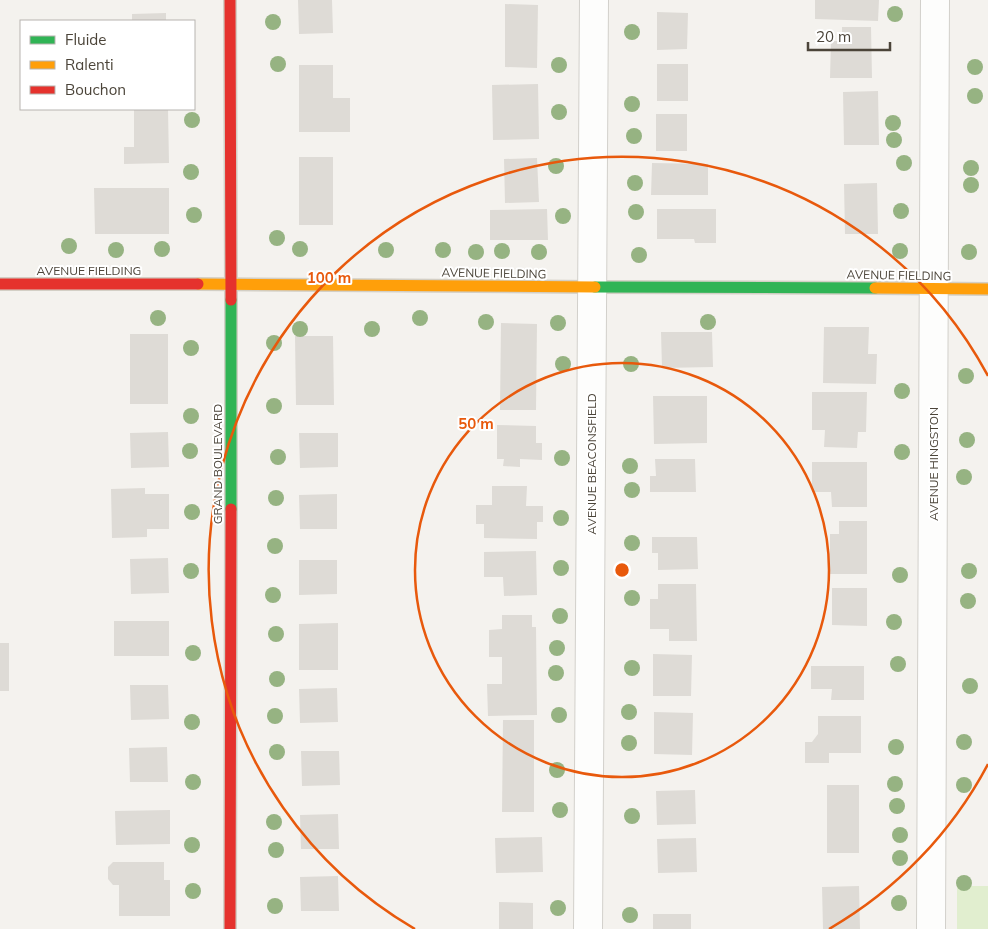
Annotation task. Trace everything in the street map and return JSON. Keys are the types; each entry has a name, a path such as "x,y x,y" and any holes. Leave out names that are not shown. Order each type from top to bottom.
{"street":[{"name":"GRAND BOULEVARD","path":"230,0 230,929"},
{"name":"AVENUE BEACONSFIELD","path":"588,929 594,0"},
{"name":"AVENUE HINGSTON","path":"931,929 935,0"},
{"name":"AVENUE FIELDING","path":"0,284 988,289"}],"green space":[{"path":"957,886 988,886 988,929 957,929"}],"building":[{"path":"298,0 332,0 333,33 299,34"},
{"path":"815,0 879,0 878,21 815,19"},
{"path":"505,4 538,5 537,68 505,67"},
{"path":"657,12 688,13 687,49 657,50"},
{"path":"166,13 166,20 132,20 132,14"},
{"path":"842,27 871,27 872,78 830,78 831,41 842,41"},
{"path":"657,64 688,64 688,101 657,101"},
{"path":"299,65 333,65 333,98 350,98 350,132 299,132"},
{"path":"538,84 539,139 493,140 492,85"},
{"path":"878,91 879,145 844,145 843,92"},
{"path":"134,110 168,110 169,163 124,164 124,147 134,147"},
{"path":"656,114 687,114 687,151 656,151"},
{"path":"299,157 333,157 333,225 299,225"},
{"path":"537,158 539,202 505,203 504,159"},
{"path":"652,163 708,164 708,195 651,195"},
{"path":"877,183 878,234 845,234 844,184"},
{"path":"94,188 169,188 169,234 95,234"},
{"path":"547,209 548,240 490,240 490,210"},
{"path":"657,209 716,209 716,243 695,243 694,239 657,239"},
{"path":"501,323 537,324 536,410 500,410"},
{"path":"824,327 869,327 868,354 877,354 876,384 823,383"},
{"path":"661,332 712,332 713,367 662,368"},
{"path":"130,334 168,334 168,404 130,404"},
{"path":"295,336 333,336 334,405 296,405"},
{"path":"812,392 867,392 866,432 858,432 857,448 824,447 825,430 812,430"},
{"path":"653,396 707,396 707,443 654,444"},
{"path":"497,425 536,426 536,443 542,443 542,460 520,459 520,467 503,466 504,459 497,459"},
{"path":"168,432 169,467 131,468 130,433"},
{"path":"299,433 338,433 338,467 300,468"},
{"path":"655,459 695,459 696,492 650,492 650,476 656,476"},
{"path":"812,462 867,462 867,507 832,507 831,492 812,492"},
{"path":"492,486 527,486 526,506 543,506 543,522 537,522 537,539 484,538 484,524 476,524 476,505 492,505"},
{"path":"145,488 145,494 169,494 169,529 147,529 147,537 112,538 111,489"},
{"path":"337,494 337,529 300,529 299,495"},
{"path":"839,521 867,521 867,574 830,574 830,534 839,534"},
{"path":"652,537 697,537 698,569 658,570 658,553 652,553"},
{"path":"536,551 537,595 504,596 503,577 484,577 484,552"},
{"path":"168,558 169,593 131,594 130,559"},
{"path":"299,560 337,560 337,594 299,595"},
{"path":"658,584 696,584 697,641 669,641 669,629 650,629 650,599 658,599"},
{"path":"832,588 867,588 867,626 832,625"},
{"path":"502,615 532,615 532,627 536,627 537,715 488,716 487,684 502,684 502,657 489,657 489,630 502,629"},
{"path":"114,621 169,621 169,656 114,656"},
{"path":"338,623 338,670 299,670 299,624"},
{"path":"0,643 9,643 9,691 0,691"},
{"path":"653,654 692,655 691,696 653,696"},
{"path":"811,666 864,666 864,700 831,700 832,689 811,689"},
{"path":"130,685 168,685 169,719 131,720"},
{"path":"337,688 338,722 300,723 299,689"},
{"path":"654,712 693,713 692,755 654,754"},
{"path":"818,716 861,716 861,753 829,753 829,763 805,763 805,742 812,742 818,734"},
{"path":"503,720 534,720 534,812 502,812"},
{"path":"167,747 168,782 130,782 129,748"},
{"path":"301,751 339,751 340,785 302,786"},
{"path":"827,785 859,785 859,853 827,853"},
{"path":"695,790 696,824 657,825 656,791"},
{"path":"170,810 170,844 116,845 115,811"},
{"path":"338,814 339,849 301,849 300,815"},
{"path":"542,837 543,872 496,873 495,838"},
{"path":"696,838 697,872 658,873 657,839"},
{"path":"113,862 164,862 164,880 170,880 170,916 119,916 119,885 113,885 108,879 108,867"},
{"path":"338,876 339,911 301,911 300,877"},
{"path":"859,886 860,929 823,929 822,887"},
{"path":"499,902 533,903 533,929 499,929"},
{"path":"653,914 691,914 691,929 653,929"}],"traffic: fast":[{"path":"595,287 875,288"},
{"path":"231,300 231,509"}],"traffic: slow":[{"path":"198,284 595,287"},
{"path":"875,288 988,289"}],"traffic: jam":[{"path":"230,0 231,300"},
{"path":"0,284 198,284"},
{"path":"230,929 231,509"}]}
